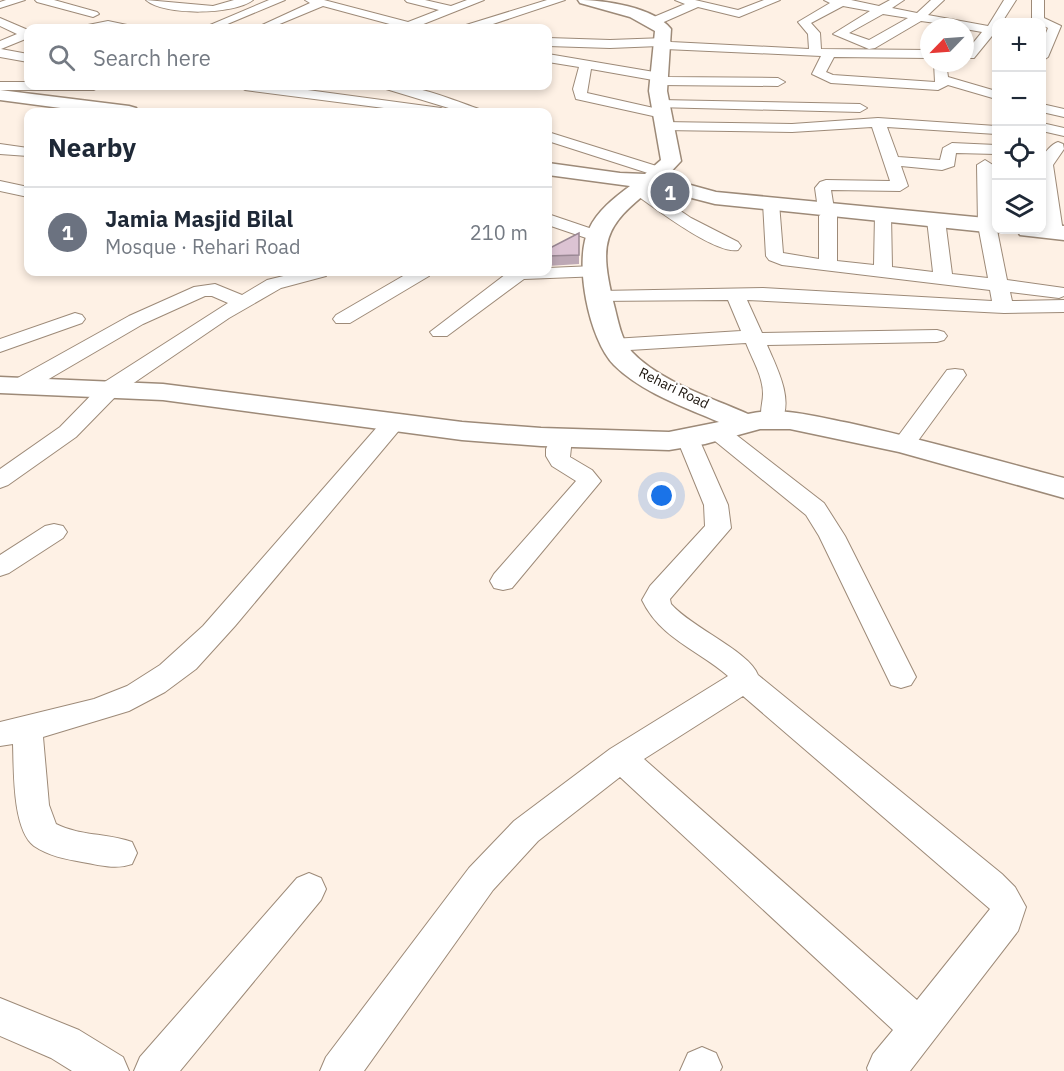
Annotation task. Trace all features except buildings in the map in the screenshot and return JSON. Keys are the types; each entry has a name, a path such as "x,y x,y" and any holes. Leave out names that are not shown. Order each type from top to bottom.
{"main road":[{"path":"585,0 644,15 663,29 667,72 662,114 670,148 670,161 649,180"},
{"path":"0,94 72,108"},
{"path":"552,170 620,179 649,180 703,196 771,203 827,213 883,214 992,226"},
{"name":"Rehari Road","path":"649,180 613,210 602,225 590,234 594,272 613,345 624,359 670,397 731,424 760,421 818,424 904,444 1064,488"},
{"path":"11,385 163,392 462,431 561,438 643,441 703,435 760,421"}],"street":[{"path":"0,5 19,0"},
{"path":"41,0 93,15"},
{"path":"152,0 162,4 213,9 247,0"},
{"path":"220,24 279,0"},
{"path":"419,24 478,0"},
{"path":"484,24 559,0"},
{"path":"644,15 687,1 734,18 774,0"},
{"path":"897,53 839,34 898,0"},
{"path":"869,45 919,17 938,0"},
{"path":"974,48 991,30 1010,0"},
{"path":"1038,0 1038,18"},
{"path":"270,24 316,1 396,24"},
{"path":"408,1 452,10"},
{"path":"815,52 814,33 804,22 839,1 991,30"},
{"path":"295,24 341,8"},
{"path":"229,21 251,24"},
{"path":"0,22 24,33"},
{"path":"1046,23 1055,26 1046,57"},
{"path":"0,46 24,35"},
{"path":"552,42 738,45 757,56 815,52 920,55"},
{"path":"6,54 24,50"},
{"path":"835,52 920,57"},
{"path":"835,52 819,75 831,79 914,84 992,94"},
{"path":"6,54 24,57"},
{"path":"974,55 988,55"},
{"path":"913,58 914,84"},
{"path":"552,59 586,65 748,82 778,82"},
{"path":"586,65 579,89 581,96 662,114 802,128 873,122 942,120 992,128"},
{"path":"667,72 748,69 748,82"},
{"path":"937,87 939,72"},
{"path":"828,266 827,213 823,188 826,185 900,186 892,161 873,122 860,108 856,80"},
{"path":"0,86 24,86"},
{"path":"307,90 414,108"},
{"path":"406,90 462,108"},
{"path":"424,95 442,90"},
{"path":"326,107 338,97"},
{"path":"662,114 860,108"},
{"path":"1046,109 1064,113"},
{"path":"1046,128 1064,132"},
{"path":"552,138 649,180 663,208 732,246"},
{"path":"5,149 24,141"},
{"path":"1058,147 1045,165 1059,233"},
{"path":"892,161 942,165 948,163 948,151 952,148 992,150"},
{"path":"5,149 24,151"},
{"path":"986,165 992,226"},
{"path":"0,186 24,191"},
{"path":"771,203 775,256 791,262 999,285 1062,299"},
{"path":"883,214 883,272"},
{"path":"552,220 590,234"},
{"path":"936,220 943,279"},
{"path":"564,241 590,234"},
{"path":"993,234 1004,307"},
{"path":"552,272 594,272"},
{"path":"0,480 68,432 111,388 274,284 304,276"},
{"path":"342,319 416,276"},
{"path":"440,332 512,276"},
{"path":"11,385 136,320 201,291 215,290 243,302"},
{"path":"600,297 735,294 1004,307 1062,299"},
{"path":"735,294 771,378 760,421"},
{"path":"0,346 75,319"},
{"path":"613,345 754,338 937,336"},
{"path":"904,444 954,375"},
{"path":"120,853 61,843 44,834 37,823 14,731 92,712 129,698 183,664 217,629 393,423"},
{"path":"703,435 815,509 832,536 901,676"},
{"path":"703,435 718,528 660,593 656,600 658,606 671,622 736,666 743,673 744,680 990,885 1003,898 1008,907 1005,919 887,1068"},
{"path":"503,581 589,481 558,459 556,451 561,438"},
{"path":"0,567 54,532"},
{"path":"340,1071 502,855 526,831 621,758 744,680"},
{"path":"621,758 919,1028"},
{"path":"154,1071 309,889"},
{"path":"0,1017 65,1044 109,1071"}],"place":[{"name":"Jamia Masjid Bilal","path":"670,192"}]}
